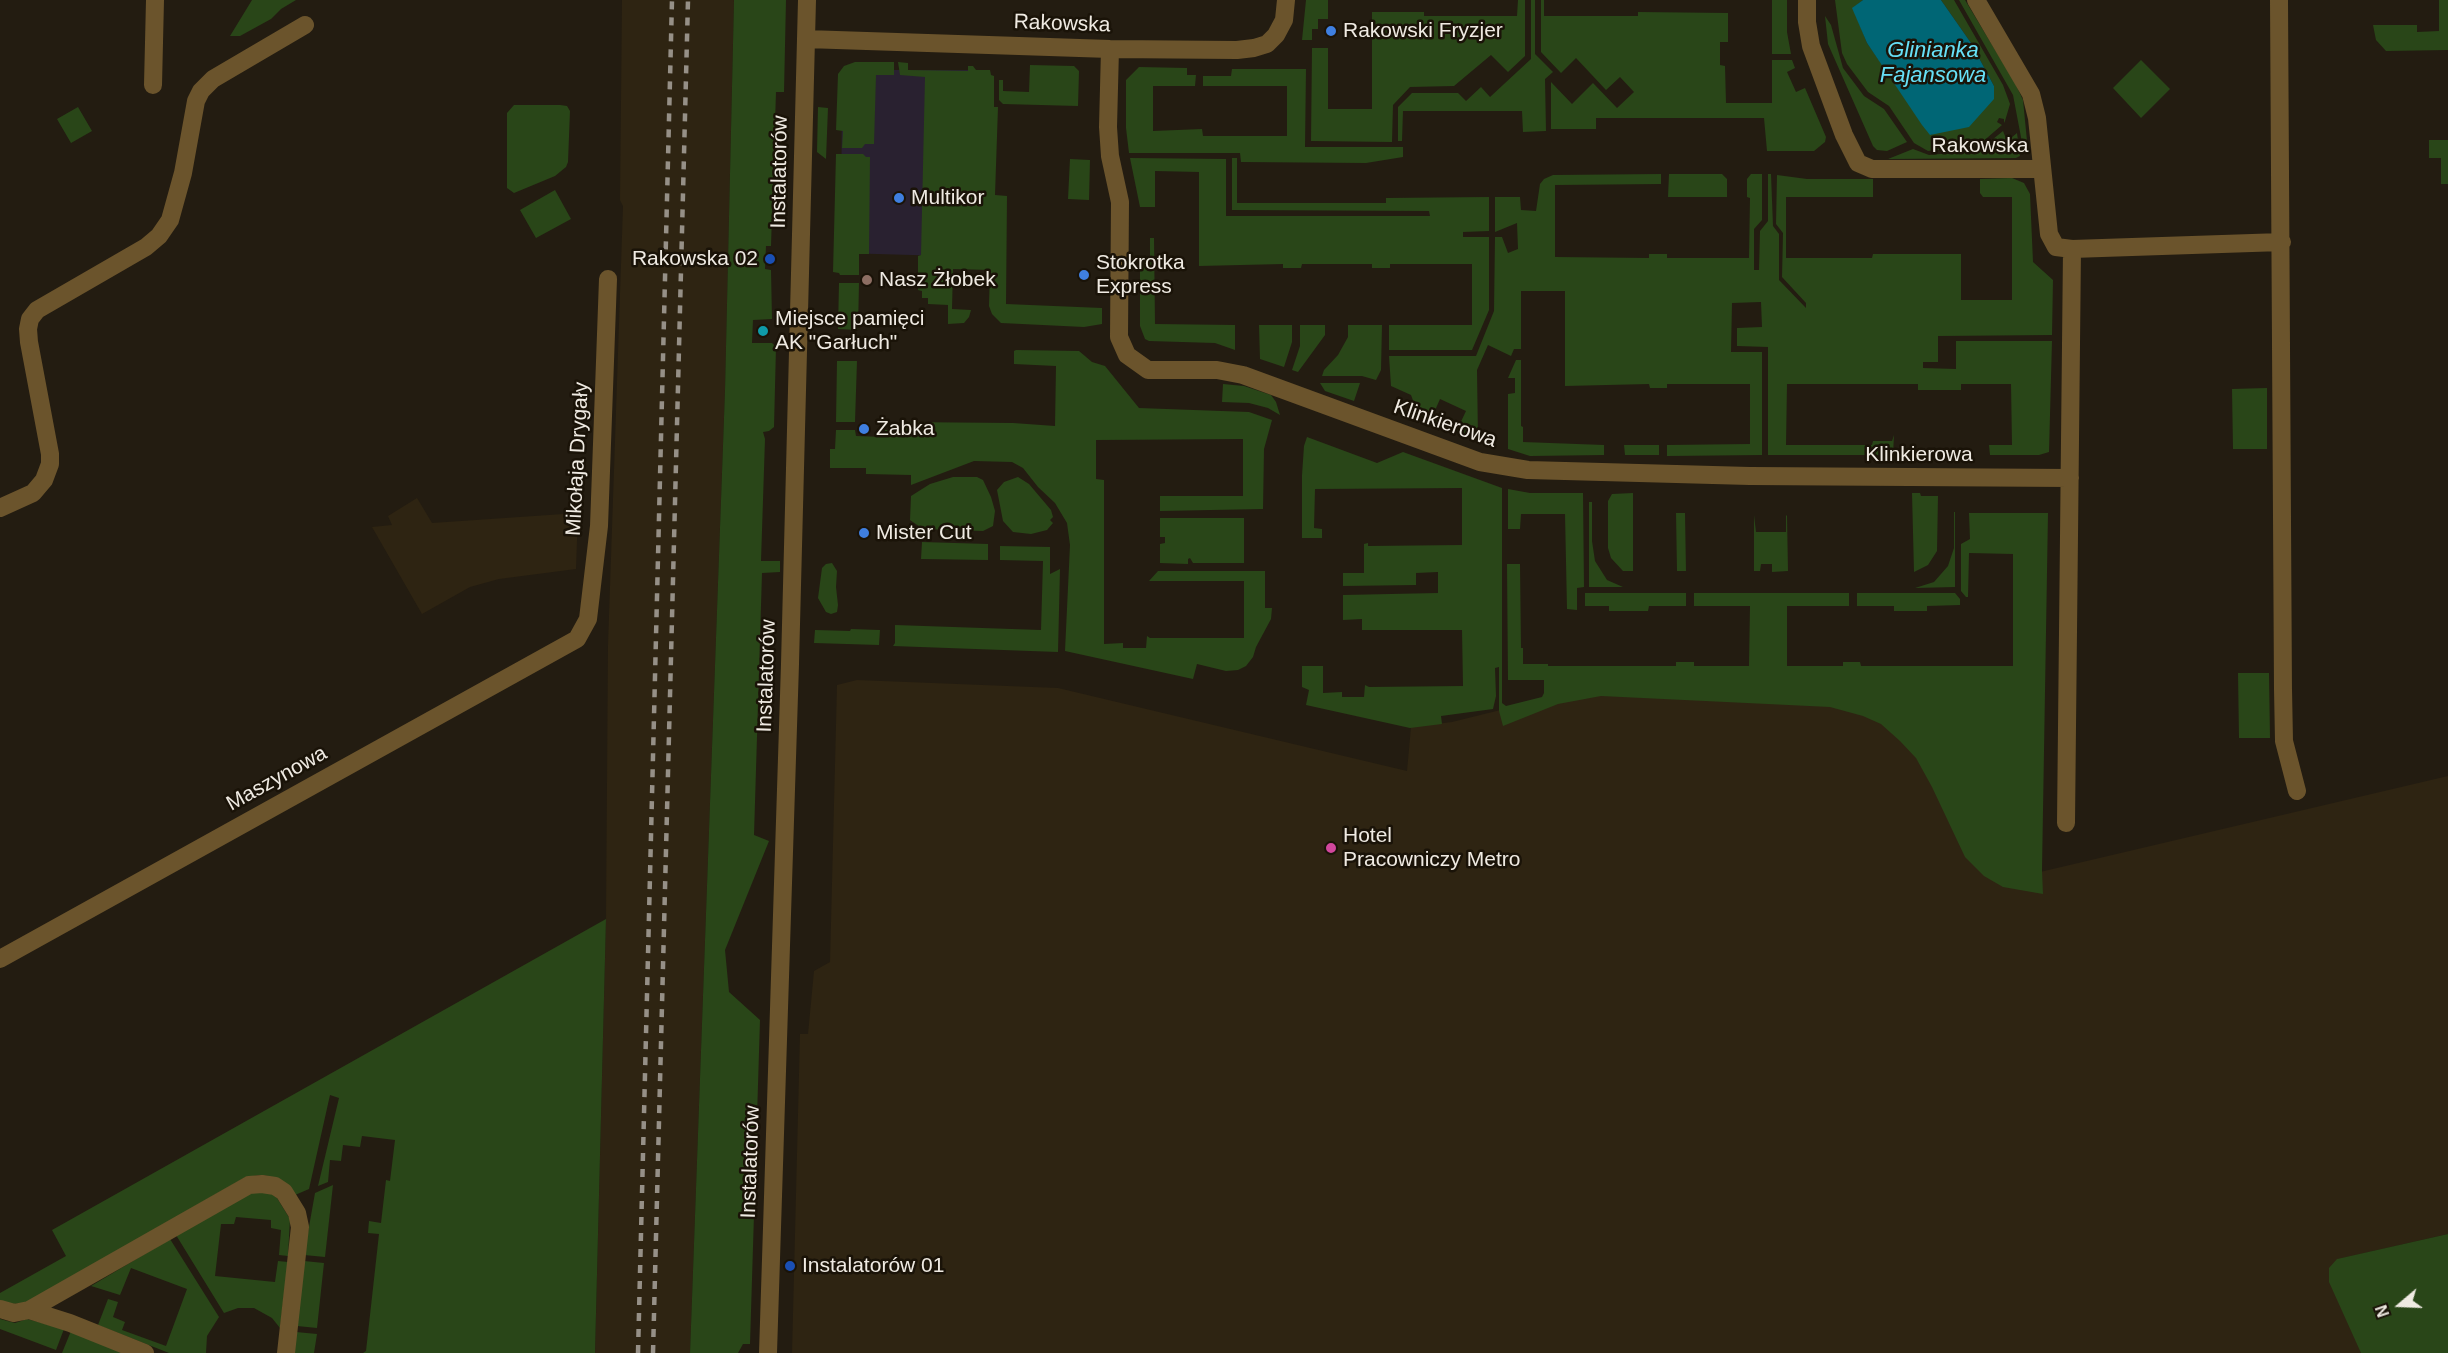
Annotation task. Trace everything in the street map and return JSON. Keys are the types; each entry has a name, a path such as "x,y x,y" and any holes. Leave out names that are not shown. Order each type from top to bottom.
{"street":[{"path":"153,85 155,0"},
{"name":"Instalatorów","path":"768,1353 790,676 807,0"},
{"name":"Rakowska","path":"806,39 1110,49 1237,50 1267,44 1276,35 1284,20 1286,0"},
{"name":"Rakowska","path":"1807,0 1807,22 1811,46 1844,135 1858,163 1872,169 2040,169 2049,234 2056,247 2072,249"},
{"path":"1976,0 2031,94 2037,118 2040,169"},
{"path":"2279,0 2284,741 2297,791"},
{"path":"0,508 33,493 44,480 50,464 29,342 30,319 37,310 146,247 159,236 170,220 183,173 196,101 201,91 213,79 305,25"},
{"name":"Klinkierowa","path":"1110,49 1110,156 1120,202 1119,337 1127,355 1148,370 1217,370 1243,375 1480,462 1528,470 1750,476 2070,478"},
{"path":"2066,823 2072,249 2282,242"},
{"name":"Mikołaja Drygały","path":"577,639 588,619 599,526 608,279"},
{"name":"Maszynowa","path":"0,959 577,639"},
{"path":"0,1309 14,1313 29,1310 249,1185 262,1184 275,1186 284,1192 299,1220 286,1353"},
{"path":"29,1310 70,1323 145,1353"}],"shaded area":[{"path":"622,0 734,0 725,390 690,1353 595,1353 606,919 608,645 623,206 620,200"},
{"path":"842,70 990,70 983,257 841,253"},
{"path":"417,498 432,523 578,513 576,569 499,579 470,587 422,614 372,527 392,525 388,516"},
{"path":"857,680 1058,688 1407,771 1411,727 1452,722 1585,689 2034,713 2040,872 2448,776 2448,1234 2338,1259 2361,1353 792,1353 800,1034 808,1034 814,971 830,962 837,685"}],"green space":[{"path":"252,0 296,0 281,9 271,19 240,36 230,36"},
{"path":"734,0 786,0 784,92 776,92 771,246 766,246 765,269 771,270 772,319 753,320 752,343 772,343 776,347 774,427 763,432 765,439 761,561 780,561 780,572 762,573 754,835 769,841 725,950 729,992 760,1020 750,1344 743,1344 738,1353 690,1353 725,390"},
{"path":"1306,0 1328,0 1328,19 1318,19 1318,29 1312,29 1312,40 1302,40"},
{"path":"1518,0 1525,0 1525,56 1508,72 1491,55 1454,86 1410,87 1393,105 1392,142 1311,141 1312,48 1328,48 1328,109 1372,109 1372,12 1424,12 1424,16 1517,16"},
{"path":"1531,0 1535,0 1535,54 1553,72 1545,79 1546,131 1523,132 1522,111 1403,111 1402,141 1398,141 1398,107 1412,93 1458,93 1466,101 1481,87 1490,97 1531,59"},
{"path":"1541,0 1544,0 1544,16 1638,16 1638,12 1728,13 1728,42 1720,42 1720,65 1725,66 1726,103 1772,103 1772,60 1792,60 1795,68 1787,72 1796,92 1805,88 1826,137 1825,142 1814,151 1767,151 1764,118 1596,118 1596,129 1551,129 1551,82 1572,104 1593,83 1617,108 1634,92 1620,77 1606,90 1576,58 1561,73 1541,52"},
{"path":"1772,0 1787,0 1787,32 1791,54 1772,54"},
{"path":"1835,0 1863,0 1853,8 1867,43 1931,135 1994,86 1971,43 1941,0 1954,0 2003,85 2010,104 2004,123 2004,119 1999,118 1997,122 2002,125 1980,144 1972,146 1928,151 1914,143 1889,106 1868,92 1847,64 1842,53"},
{"path":"1959,0 1965,0 2023,100 2027,141 2024,153 2013,95"},
{"path":"2439,0 2448,0 2448,50 2386,51 2376,40 2373,25 2417,25 2417,32 2439,31"},
{"path":"1825,16 1831,25 1843,68 1864,96 1884,109 1907,142 1887,151 1877,150 1873,146 1828,44"},
{"path":"2141,60 2170,89 2141,118 2113,88"},
{"path":"855,62 894,62 894,75 876,75 874,144 865,144 862,148 842,148 843,131 836,130 838,74 844,66"},
{"path":"898,62 908,63 908,70 968,71 968,66 973,66 976,70 990,70 991,75 994,76 994,107 998,107 995,195 1007,196 1006,304 1102,308 1102,324 1084,327 1001,323 992,314 989,306 990,270 953,269 952,309 971,310 964,323 948,324 948,305 928,304 928,298 922,298 922,291 918,290 918,256 921,255 925,77 900,75"},
{"path":"1030,65 1074,66 1079,71 1078,106 1003,104 999,100 999,80 1003,80 1003,91 1029,92"},
{"path":"1139,67 1187,68 1187,75 1196,75 1195,86 1153,86 1153,131 1202,129 1203,136 1287,136 1287,86 1203,86 1203,76 1231,76 1232,69 1306,69 1305,147 1403,147 1403,157 1366,163 1241,162 1240,153 1129,153 1126,128 1126,80"},
{"path":"514,105 560,105 567,106 570,111 566,167 555,176 514,193 507,188 507,113"},
{"path":"78,107 92,131 71,143 57,119"},
{"path":"818,107 828,108 826,159 817,152"},
{"path":"2003,131 2005,136 2011,138 2017,133 2020,156 2016,158 1888,159 1913,149 1929,155 1974,151 1982,148"},
{"path":"2429,140 2448,140 2448,184 2441,184 2441,158 2429,158"},
{"path":"836,154 863,154 870,157 869,254 859,254 859,275 840,275 833,272"},
{"path":"1130,158 1226,159 1226,216 1430,216 1429,211 1232,210 1232,158 1237,158 1237,203 1386,203 1386,198 1489,197 1489,231 1463,232 1463,237 1489,237 1489,310 1472,350 1389,350 1389,325 1472,325 1472,264 1390,264 1390,268 1372,268 1372,264 1302,264 1301,268 1283,268 1283,264 1199,266 1199,172 1155,171 1155,207 1140,207"},
{"path":"1070,159 1090,160 1089,200 1068,199"},
{"path":"1661,174 1661,184 1555,185 1555,257 1649,258 1649,254 1667,254 1667,258 1749,258 1750,198 1747,197 1747,179 1751,174 1762,174 1762,220 1754,229 1754,270 1759,270 1760,231 1768,221 1768,174 1771,174 1773,226 1779,234 1779,280 1806,308 1806,303 1782,277 1783,233 1776,224 1777,175 1807,179 1873,179 1873,197 1786,197 1786,258 1872,258 1873,254 1961,254 1961,300 2012,300 2012,197 1983,197 1980,193 1980,179 2012,178 2024,183 2030,194 2033,262 2053,280 2052,335 1938,336 1938,362 1923,362 1923,368 1956,369 1956,341 2052,341 2049,452 2039,455 1990,455 1989,445 2012,445 2011,384 1961,384 1961,390 1918,390 1918,384 1787,384 1786,445 1872,445 1873,441 1892,441 1894,435 1893,455 1768,455 1768,347 1737,346 1737,328 1762,327 1761,302 1732,303 1731,352 1762,352 1762,455 1667,456 1667,445 1750,444 1750,384 1667,384 1667,388 1650,388 1649,384 1565,386 1565,291 1521,291 1521,349 1514,349 1511,356 1488,345 1477,370 1478,439 1451,429 1453,425 1458,428 1466,411 1440,399 1433,415 1439,418 1437,423 1419,417 1411,395 1391,386 1389,356 1476,356 1494,311 1495,237 1502,237 1508,253 1518,249 1517,223 1495,232 1495,197 1520,197 1521,210 1536,211 1540,184 1544,179 1553,175"},
{"path":"1669,174 1722,174 1727,179 1727,197 1668,197"},
{"path":"555,190 571,219 536,238 520,210"},
{"path":"1150,238 1154,238 1155,324 1235,325 1235,350 1215,343 1145,339 1140,326 1140,259 1150,259"},
{"path":"839,283 859,283 858,330 838,329"},
{"path":"1259,325 1292,325 1292,342 1284,367 1260,359"},
{"path":"1300,325 1325,325 1325,335 1298,372 1292,370 1300,346"},
{"path":"1348,325 1382,325 1381,370 1376,380 1362,376 1322,376 1348,337"},
{"path":"1014,351 1079,351 1092,362 1105,366 1139,408 1249,412 1272,420 1264,449 1263,509 1160,511 1160,496 1243,496 1243,439 1096,440 1096,479 1104,480 1104,644 1123,643 1123,648 1146,648 1147,636 1150,638 1244,638 1244,581 1149,581 1158,571 1265,571 1265,608 1272,608 1271,619 1253,657 1246,666 1238,670 1226,671 1197,664 1193,679 1065,651 1070,545 1067,523 1055,503 1023,468 1012,462 974,461 911,485 911,475 866,474 866,468 830,468 830,449 835,449 836,430 855,430 856,436 884,437 885,430 899,430 900,422 1013,423 1055,426 1056,366 1014,364"},
{"path":"1516,360 1521,360 1523,442 1604,445 1604,455 1530,456 1508,449 1508,394 1515,393 1515,378 1508,378"},
{"path":"837,361 857,361 855,422 836,422"},
{"path":"1320,383 1360,383 1354,401 1325,391"},
{"path":"1223,384 1244,386 1271,395 1280,415 1268,408 1249,403 1222,402"},
{"path":"2267,388 2267,449 2233,449 2232,389"},
{"path":"1307,437 1377,463 1403,452 1502,488 1502,703 1506,706 1542,697 1544,693 1544,680 1508,680 1507,564 1520,564 1523,664 1676,666 1676,662 1694,662 1694,666 1749,666 1750,606 1694,606 1694,593 1849,593 1849,606 1787,606 1787,666 1843,666 1843,662 1860,662 1861,666 2013,666 2013,554 1969,553 1968,597 1966,597 1961,591 1961,544 1970,539 1969,513 2048,513 2043,894 2003,887 1984,876 1965,857 1916,758 1881,724 1863,716 1830,707 1601,696 1558,704 1503,726 1499,711 1499,667 1495,668 1496,696 1493,709 1441,716 1442,724 1410,728 1306,705 1309,690 1302,687 1302,666 1323,666 1323,693 1342,692 1342,697 1364,697 1365,685 1369,687 1463,686 1462,630 1362,630 1362,619 1343,620 1343,595 1438,593 1438,572 1416,573 1416,585 1343,586 1343,573 1364,573 1364,544 1368,543 1368,546 1462,545 1462,488 1315,489 1314,528 1322,529 1322,538 1302,538 1302,475 1304,446"},
{"path":"1624,445 1659,445 1659,455 1625,455"},
{"path":"953,477 977,477 983,480 995,511 993,526 983,531 923,529 910,520 911,496 930,484"},
{"path":"1018,477 1029,484 1051,510 1053,517 1050,520 1053,523 1047,530 1031,534 1013,532 1003,521 997,490 1004,482"},
{"path":"1508,489 1530,493 1583,493 1584,587 1577,588 1577,610 1567,609 1565,514 1521,514 1520,529 1508,529"},
{"path":"1633,493 1633,571 1623,571 1611,558 1608,548 1608,501 1612,494"},
{"path":"1912,493 1920,493 1921,496 1938,496 1937,551 1928,565 1914,572"},
{"path":"1589,502 1592,502 1592,541 1595,561 1607,580 1623,587 1589,587"},
{"path":"1954,512 1955,587 1915,588 1934,582 1948,566 1954,548"},
{"path":"1676,513 1685,513 1686,571 1677,571"},
{"path":"1754,515 1756,532 1786,532 1787,515 1788,571 1772,572 1772,564 1761,564 1760,571 1754,571"},
{"path":"1160,518 1244,518 1244,563 1193,563 1190,558 1188,564 1160,563 1160,544 1165,543 1165,537 1160,537"},
{"path":"922,542 988,544 988,560 921,559"},
{"path":"1000,546 1050,547 1050,574 1060,569 1058,652 893,646 895,625 1041,630 1043,561 1000,560"},
{"path":"832,563 837,571 838,605 837,612 831,614 826,612 818,598 822,568"},
{"path":"1585,593 1686,593 1686,606 1649,606 1648,611 1609,611 1609,606 1585,606"},
{"path":"1857,593 1955,593 1960,599 1960,605 1927,606 1927,611 1894,611 1894,606 1857,606"},
{"path":"851,629 880,630 879,645 814,643 815,630 850,631"},
{"path":"2238,673 2269,673 2270,738 2239,738"},
{"path":"606,919 595,1353 363,1353 366,1351 379,1234 368,1233 369,1221 381,1223 386,1180 390,1181 395,1140 362,1136 360,1147 343,1145 341,1161 330,1160 328,1182 318,1186 339,1098 330,1095 309,1189 295,1195 269,1176 246,1177 26,1303 0,1302 0,1293 66,1256 52,1230"},
{"path":"333,1185 325,1257 304,1255 315,1193"},
{"path":"269,1192 277,1198 290,1219 288,1256 279,1255 281,1230 271,1228 271,1220 236,1217 234,1224 221,1224 215,1276 275,1282 278,1261 288,1262 280,1328 272,1318 254,1308 238,1308 224,1313 176,1235 250,1193"},
{"path":"2448,1234 2448,1353 2361,1353 2329,1282 2329,1268 2337,1259"},
{"path":"170,1239 219,1317 207,1336 206,1353 169,1353 98,1325 108,1299 118,1302 113,1317 125,1322 122,1330 166,1346 187,1289 131,1268 120,1295 91,1286"},
{"path":"304,1261 324,1263 317,1328 297,1326"},
{"path":"0,1319 15,1323 27,1319 64,1329 56,1350 0,1329"},
{"path":"71,1331 128,1353 62,1353"},
{"path":"296,1332 317,1334 314,1353 294,1353"}],"water":[{"name":"Glinianka Fajansowa","path":"1863,0 1941,0 1971,43 1994,86 1994,99 1969,127 1930,135 1867,43 1852,8"}],"railway":[{"path":"638,1353 672,0"},
{"path":"653,1353 688,0"}],"place":[{"name":"Rakowski Fryzjer","path":"1331,31"},
{"name":"Multikor","path":"899,198"},
{"name":"Rakowska 02","path":"770,259"},
{"name":"Stokrotka Express","path":"1084,275"},
{"name":"Nasz Żłobek","path":"867,280"},
{"name":"Miejsce pamięci AK \"Garłuch\"","path":"763,331"},
{"name":"Żabka","path":"864,429"},
{"name":"Mister Cut","path":"864,533"},
{"name":"Hotel Pracowniczy Metro","path":"1331,848"},
{"name":"Instalatorów 01","path":"790,1266"}]}
